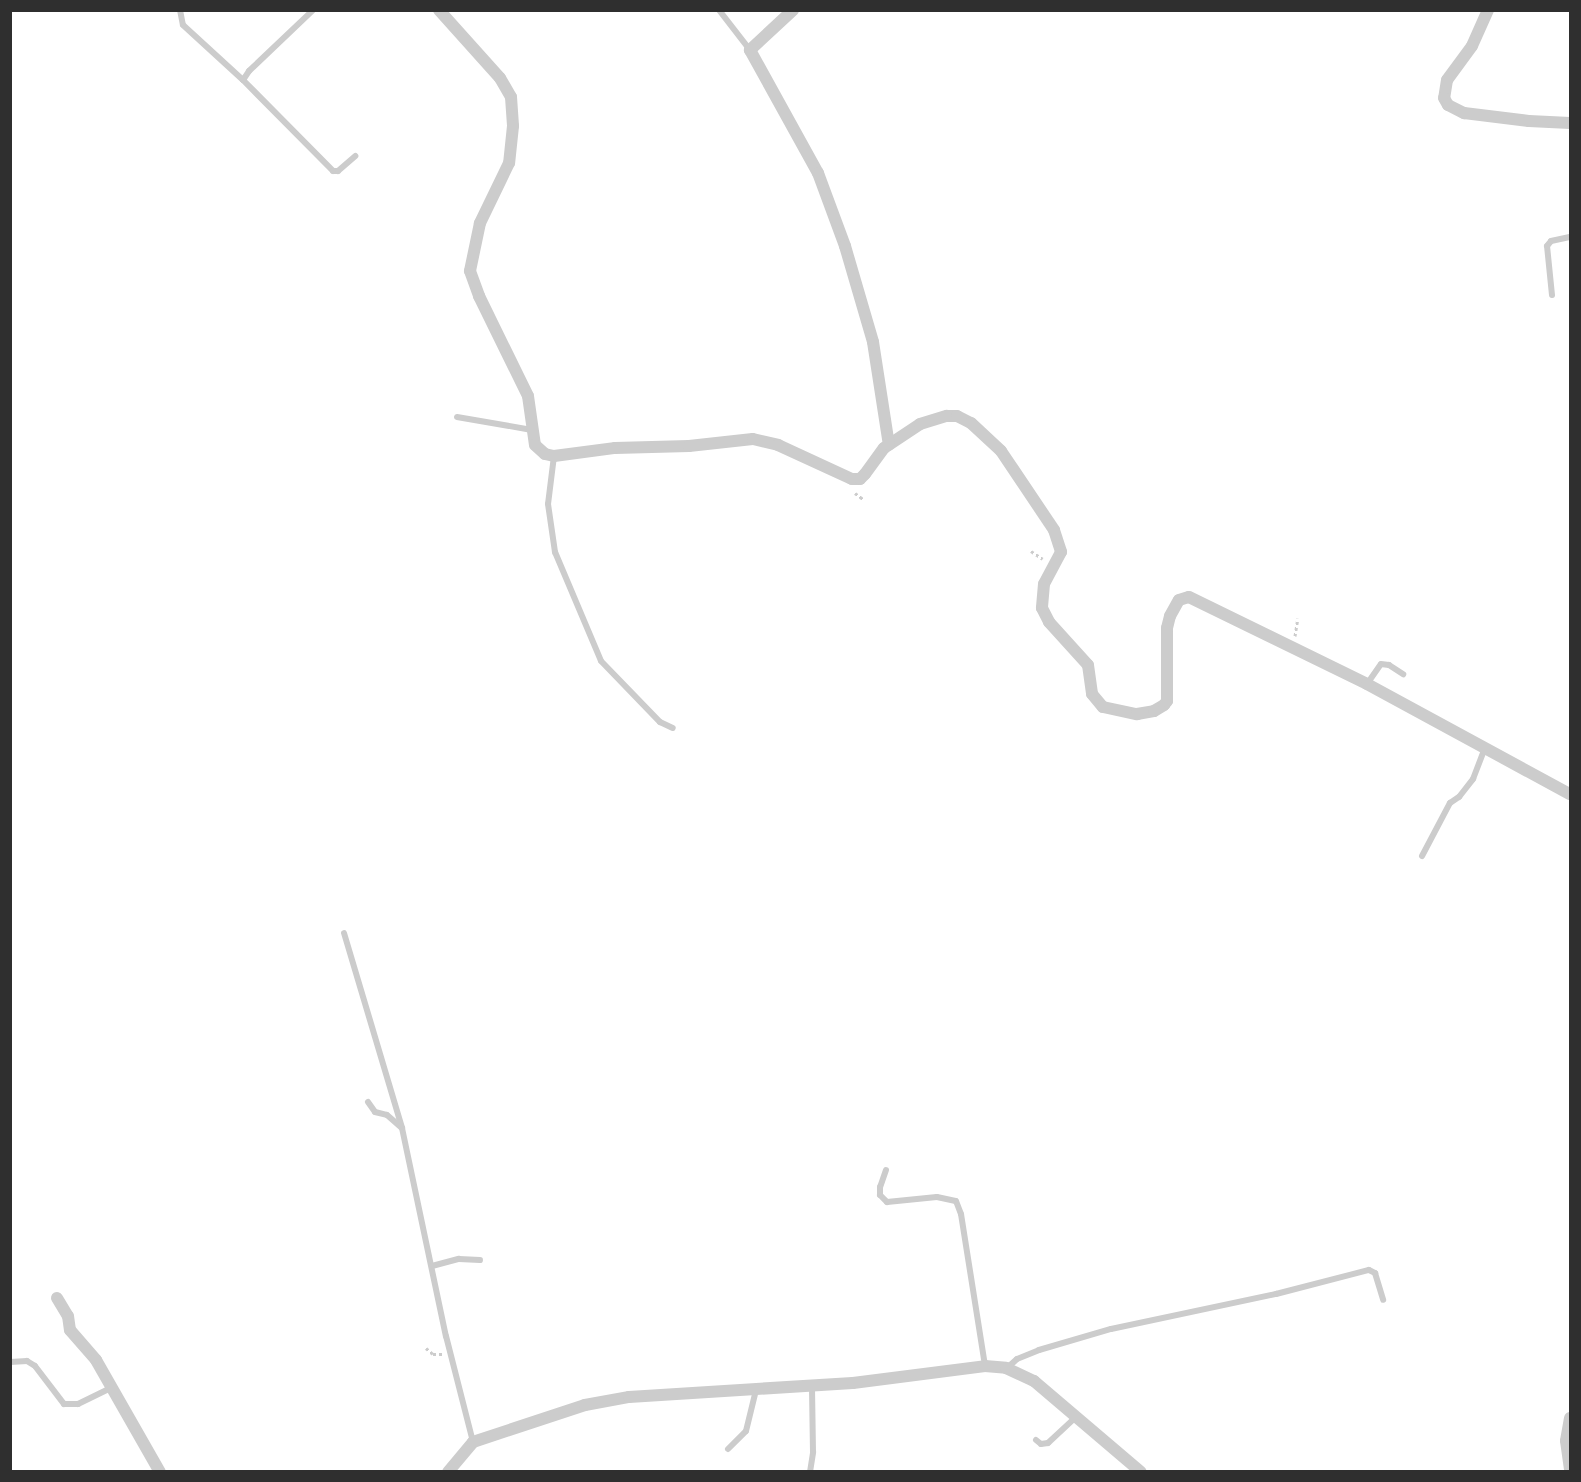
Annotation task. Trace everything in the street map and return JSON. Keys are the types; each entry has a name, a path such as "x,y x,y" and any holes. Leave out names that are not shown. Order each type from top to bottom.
{"street":[{"path":"440,10 500,78 511,97 513,126 509,163 480,223 470,272 476,290 528,396 535,445 554,456 615,448 667,448 753,439 778,445 852,479 860,479 884,448 920,424 940,417 957,416 970,423 1001,451 1060,543 1059,560 1044,584 1042,608 1049,622 1088,665 1092,694 1103,707 1137,714 1154,711 1164,705 1167,700 1167,628 1175,606 1184,597 1194,599 1293,646 1570,794"},
{"path":"793,10 750,50 818,173 845,246 873,342 889,445"},
{"path":"1488,10 1472,46 1447,80 1444,98 1448,105 1464,113 1529,121 1570,123"},
{"path":"57,1298 68,1316 70,1330 96,1360 160,1472"},
{"path":"448,1472 473,1442 585,1405 629,1398 812,1386 985,1366 1006,1368 1034,1381 1141,1472"},
{"path":"1570,1418 1566,1442 1570,1471"}],"lane":[{"path":"180,10 183,25 243,80 333,171 338,171 355,156"},
{"path":"243,80 249,70 313,10"},
{"path":"719,10 750,50"},
{"path":"1552,295 1547,246 1551,241 1570,237"},
{"path":"457,417 532,430"},
{"path":"554,456 548,504 555,552 601,661 660,722 673,728"},
{"path":"1367,684 1380,664 1389,665 1402,674"},
{"path":"1422,856 1450,802 1459,796 1473,779 1485,748"},
{"path":"344,933 402,1128 450,1354 473,1442"},
{"path":"368,1102 373,1110 387,1115 402,1128"},
{"path":"886,1170 880,1187 880,1195 887,1202 937,1197 956,1201 961,1214 985,1366"},
{"path":"432,1266 459,1258 480,1260"},
{"path":"1006,1368 1017,1359 1039,1350 1111,1329 1276,1294 1369,1270 1375,1273 1383,1300"},
{"path":"10,1362 27,1361 35,1366 64,1404 78,1404 111,1388"},
{"path":"810,1472 813,1452 812,1386"},
{"path":"728,1449 746,1431 756,1390"},
{"path":"1036,1440 1041,1444 1047,1443 1076,1417"}],"path":[{"path":"1293,646 1298,618"},
{"path":"426,1348 433,1354 450,1354"}]}
